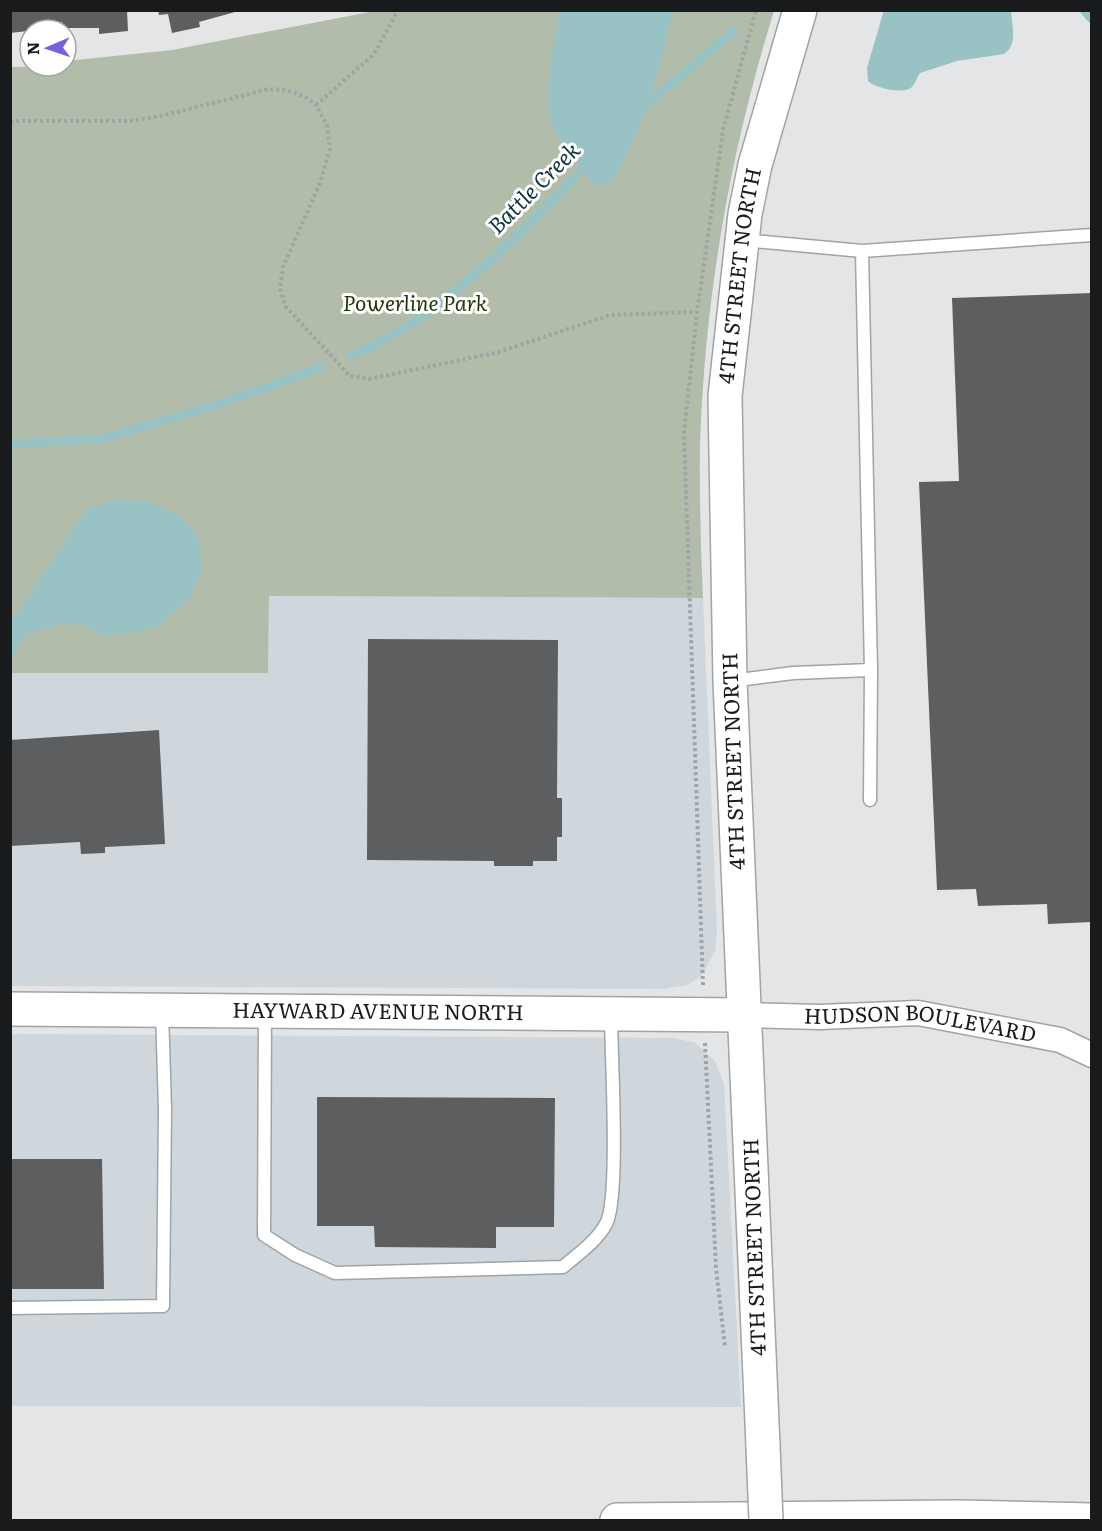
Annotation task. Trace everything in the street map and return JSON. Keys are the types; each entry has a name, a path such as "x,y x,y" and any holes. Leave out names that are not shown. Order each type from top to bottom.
{"main road":[{"name":"4TH STREET NORTH","path":"766,1521 730,681 725,396 742,240 755,165 800,10"},
{"name":"HAYWARD AVENUE NORTH","path":"10,1009 611,1012 744,1016"},
{"path":"617,1521 958,1517 1092,1520"}],"street":[{"name":"HUDSON BOULEVARD","path":"744,1016 819,1017 918,1013 1060,1040 1092,1055"}],"lane":[{"path":"742,240 862,251 1092,236"},
{"path":"862,251 871,670 870,800"},
{"path":"730,681 794,673 871,670"},
{"path":"10,1308 163,1306 165,1109 162,1010"},
{"path":"264,1010 264,1235 295,1255 335,1273 563,1266 588,1245 606,1223 612,1186 611,1012"}],"path":[{"path":"316,105 374,54 398,10"},
{"path":"10,121 132,121 269,89 285,90 304,96 316,105 327,125 330,149 320,183 283,267 280,288 285,306 350,376 369,379 499,352 610,315 697,312"}],"shaded area":[{"path":"269,596 703,598 717,932 715,951 702,975 688,985 664,989 11,986 11,673 268,673"},
{"path":"11,1034 674,1038 696,1043 715,1061 724,1084 741,1407 11,1406"}],"green space":[{"name":"Powerline Park","path":"375,11 774,11 758,64 733,171 722,225 707,334 700,444 703,598 269,596 268,673 11,673 10,67 18,67 18,78 78,78 78,60 172,50"}],"water":[{"path":"884,10 1011,11 1013,40 1004,54 957,61 920,73 913,86 908,89 883,88 868,81 867,68"},
{"path":"560,11 673,11 656,78 641,123 632,145 610,184 595,185 556,133 549,115 552,52"},
{"path":"117,499 151,502 185,520 200,542 201,573 189,599 156,628 104,637 85,625 59,624 27,634 11,658 11,622 86,510"}],"building":[{"path":"10,10 127,10 128,31 99,34 99,28 78,28 78,18 18,18 18,32 10,33"},
{"path":"158,10 235,10 235,12 199,22 200,27 172,33 168,14 159,15"},
{"path":"1092,293 1092,922 1048,924 1047,904 978,906 976,889 937,890 919,482 959,481 952,298"},
{"path":"368,639 558,640 557,798 562,798 562,837 557,837 557,861 533,861 533,866 494,866 494,861 367,860"},
{"path":"159,730 165,844 105,847 105,853 81,854 80,842 10,846 10,740"},
{"path":"317,1097 555,1098 554,1227 496,1227 496,1248 375,1247 374,1226 317,1226"},
{"path":"10,1159 102,1159 104,1289 10,1289"}],"waterway":[{"name":"Battle Creek","path":"1084,10 1092,19"},
{"name":"Battle Creek","path":"639,111 733,32"},
{"name":"Battle Creek","path":"351,356 385,339 450,296 510,243 592,160"},
{"name":"Battle Creek","path":"10,444 101,439 213,406 320,368"}]}
